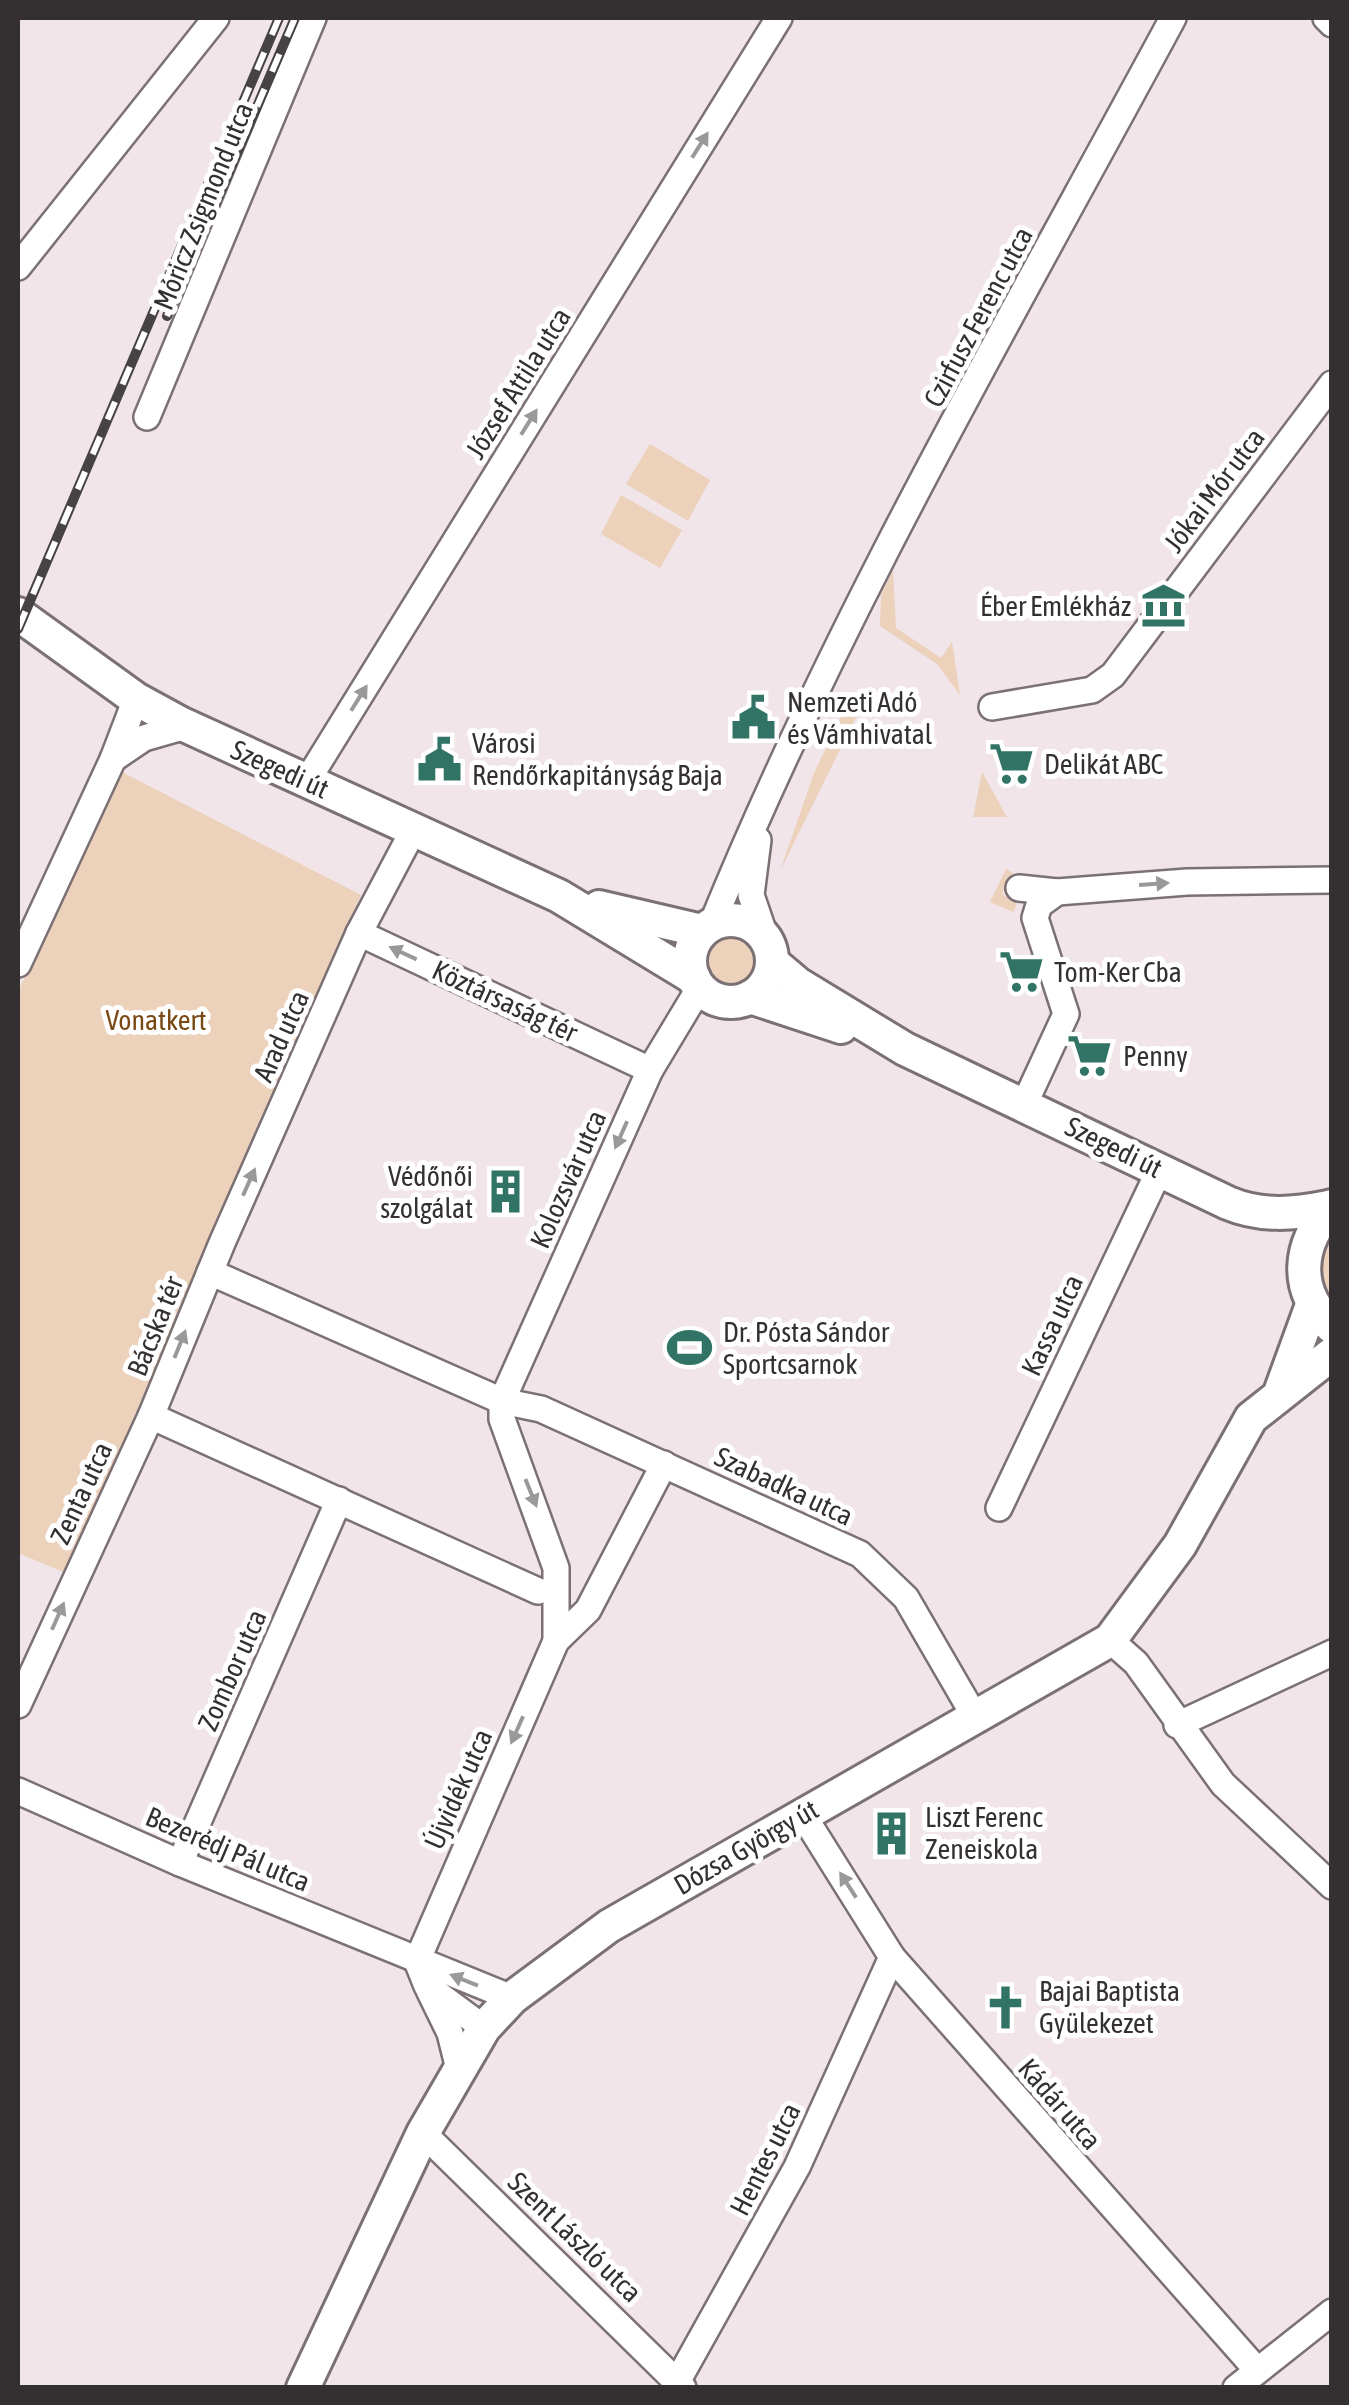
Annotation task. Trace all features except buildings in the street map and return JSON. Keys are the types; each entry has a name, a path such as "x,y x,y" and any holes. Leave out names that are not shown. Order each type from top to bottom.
{"main road":[{"name":"Szegedi út","path":"18,614 136,699 186,726 559,896 697,983"},
{"name":"Szegedi út","path":"559,896 707,928"},
{"path":"746,922 770,951 768,978 750,997 723,1001 697,983 690,959 707,928 746,922"},
{"name":"Szegedi út","path":"770,951 798,984 905,1049 1244,1210 1281,1214 1330,1207"},
{"name":"Szegedi út","path":"750,997 905,1049"},
{"path":"1302,1264 1312,1234 1330,1207"},
{"path":"1244,1210 1302,1264 1322,1316"},
{"name":"Dózsa György út","path":"1281,1390 1322,1316"},
{"name":"Dózsa György út","path":"303,2388 423,2132 484,2028 512,1998 609,1926 1110,1640 1180,1545 1251,1418 1281,1390 1332,1354"}],"street":[{"path":"18,267 216,18"},
{"name":"Móricz Zsigmond utca","path":"148,418 313,18"},
{"name":"József Attila utca","path":"306,781 779,18"},
{"name":"Czirfusz Ferenc utca","path":"766,801 841,648 1173,18"},
{"path":"1326,18 1332,24"},
{"name":"Jókai Mór utca","path":"992,707 1092,690 1113,675 1332,384"},
{"path":"18,964 136,699"},
{"path":"113,758 144,738 186,726"},
{"path":"707,928 766,801"},
{"path":"766,801 751,894 770,951"},
{"name":"Arad utca","path":"210,1272 359,933 385,877 414,829"},
{"path":"1019,888 1057,892 1187,882 1332,880"},
{"path":"1024,1105 1066,1014 1034,918 1039,905 1057,892"},
{"name":"Köztársaság tér","path":"359,933 650,1070"},
{"name":"Kolozsvár utca","path":"502,1401 650,1070 697,983"},
{"name":"Kassa utca","path":"999,1508 1160,1169"},
{"name":"Bácska tér","path":"538,1591 151,1416 210,1272 502,1401 541,1409 664,1464"},
{"path":"502,1401 502,1419 556,1568 556,1641"},
{"name":"Zenta utca","path":"18,1705 151,1416"},
{"path":"556,1641 588,1610 664,1464"},
{"name":"Szabadka utca","path":"664,1464 860,1554 906,1598 976,1717"},
{"name":"Zombor utca","path":"180,1864 339,1500"},
{"path":"1110,1640 1136,1663 1177,1726 1222,1784 1332,1886"},
{"name":"Újvidék utca","path":"417,1961 556,1641"},
{"path":"1177,1726 1332,1653"},
{"name":"Bezerédj Pál utca","path":"18,1791 180,1864 512,1998"},
{"name":"Kádár utca","path":"803,1815 892,1956 1257,2370"},
{"name":"Hentes utca","path":"680,2385 796,2167 892,1956"},
{"path":"417,1961 450,2033 459,2069"},
{"path":"427,1986 484,2028"},
{"name":"Szent László utca","path":"423,2132 680,2385"},
{"path":"1236,2388 1332,2312"}],"green space":[{"path":"650,444 710,480 688,521 626,484"},
{"path":"621,495 682,530 660,568 601,534"},
{"path":"893,570 896,628 941,658 952,642 960,695 937,664 880,626 881,595"},
{"path":"850,698 863,703 780,871 814,773"},
{"name":"Vonatkert","path":"120,771 361,895 66,1573 18,1553 18,992"},
{"path":"982,772 1007,817 973,817"},
{"path":"1006,869 1013,873 1002,894 1017,904 1013,912 990,902"},
{"path":"732,932 752,940 760,960 752,980 732,988 712,980 704,960 712,940"},
{"path":"1331,1222 1331,1315 1312,1259"}],"railway":[{"path":"18,629 279,18"},
{"path":"167,316 295,18"}],"place":[{"name":"Éber Emlékház","path":"1164,606"},
{"name":"Nemzeti Adó és Vámhivatal","path":"754,718"},
{"name":"Városi Rendőrkapitányság Baja","path":"439,759"},
{"name":"Delikát ABC","path":"1011,764"},
{"name":"Tom-Ker Cba","path":"1021,972"},
{"name":"Penny","path":"1090,1056"},
{"name":"Védőnői szolgálat","path":"506,1192"},
{"name":"Dr. Pósta Sándor Sportcsarnok","path":"690,1348"},
{"name":"Liszt Ferenc Zeneiskola","path":"892,1833"},
{"name":"Bajai Baptista Gyülekezet","path":"1006,2007"}]}
